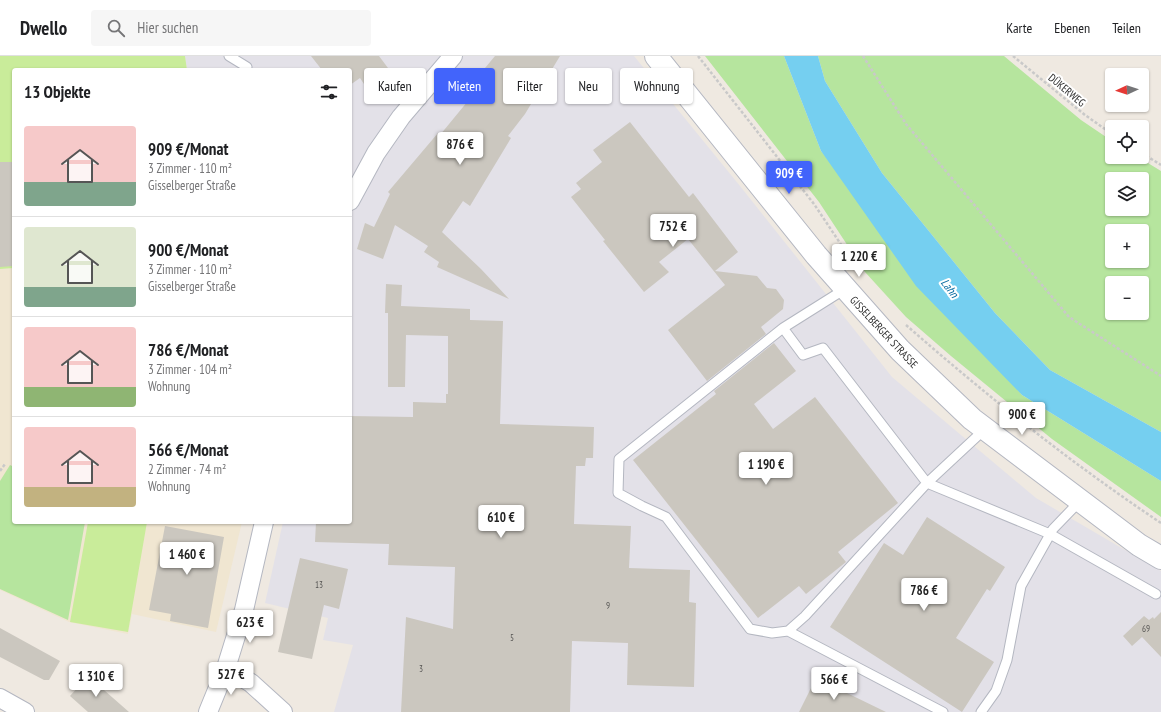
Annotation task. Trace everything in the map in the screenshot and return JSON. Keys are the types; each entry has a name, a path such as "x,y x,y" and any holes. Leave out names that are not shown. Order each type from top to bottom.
{"main road":[{"name":"GISSELBERGER STRASSE","path":"656,56 816,255 853,282 890,340 918,369 972,419 1139,545 1161,558"}],"street":[{"path":"352,198 376,153 401,117 453,56"},
{"path":"208,712 226,668 244,610 264,524"},
{"path":"226,668 251,683 283,712"},
{"path":"0,698 25,712"}],"lane":[{"path":"229,56 247,67"},
{"path":"853,282 782,328 620,459 618,493 666,517 750,628 772,633 788,631 805,616 927,483 985,429"},
{"path":"782,328 803,355 823,348 927,483 1050,534 1156,594"},
{"path":"981,712 996,691 1007,660 1021,586 1050,534 1080,501"},
{"path":"788,631 943,712"}],"path":[{"path":"698,56 814,204 853,282"},
{"path":"863,56 906,124 1069,317 1161,376"},
{"name":"DÜKERWEG","path":"1013,56 1085,115 1105,129"},
{"path":"1149,157 1161,165"},
{"path":"903,322 948,362 1048,442 1161,523"},
{"path":"0,471 5,464"}],"shaded area":[{"path":"185,56 634,56 644,68 620,68 620,104 673,104 892,377 1036,498 1161,571 1161,712 334,712 353,645 323,640 328,618 265,603 283,524 352,524 352,68 187,68"},
{"path":"12,268 12,524 242,524 216,632 132,614 128,634 69,622 0,590 0,269"}],"green space":[{"path":"0,56 185,56 187,68 12,68 12,268 0,269"},
{"path":"705,56 784,56 821,151 1022,395 1161,481 1161,517 1052,439 906,317 865,272 819,202"},
{"path":"818,56 1004,56 1081,120 1105,136 1105,164 1149,164 1161,171 1161,432 1050,370 995,313 882,173 825,81"},
{"path":"10,465 12,466 12,524 85,524 68,620 0,589 0,481"},
{"path":"88,524 147,524 128,632 70,622"}],"water":[{"name":"Lahn","path":"784,56 818,56 825,81 882,173 995,313 1050,370 1161,432 1161,481 1022,395 916,286 821,151"}],"building":[{"path":"311,56 379,56 388,68 364,68 364,84 360,78 352,84 352,68 320,68"},
{"path":"495,56 560,56 553,68 503,68 503,104 531,104 508,136 511,138 470,206 463,201 442,232 481,269 509,299 437,267 439,262 424,252 428,246 395,225 383,259 357,249 365,223 374,227 390,194 388,192 438,133 440,135 465,104 495,104 495,68 485,68"},
{"path":"630,122 689,197 693,193 738,252 715,271 757,276 767,288 776,289 784,300 783,309 761,327 766,334 707,381 668,330 725,285 688,239 659,262 669,272 644,292 603,241 605,240 571,197 581,189 576,183 602,162 593,150"},
{"path":"0,162 12,162 12,266 0,267"},
{"path":"386,284 402,285 401,306 470,309 470,320 503,321 500,424 594,427 593,458 586,458 585,466 576,466 574,524 631,526 629,568 690,570 689,602 696,603 694,687 627,685 628,643 572,641 570,712 401,712 406,617 453,629 455,567 388,565 389,544 315,542 316,524 352,524 352,416 413,417 413,402 446,403 446,394 448,394 448,336 406,335 405,387 388,387 388,313 385,313"},
{"path":"774,343 796,371 754,404 773,429 815,397 898,503 838,552 846,562 806,594 799,586 758,618 633,460 716,394 714,391"},
{"path":"927,517 1005,567 990,591 987,589 956,638 994,662 962,712 830,627 884,543 903,555"},
{"path":"165,526 224,537 208,628 170,621 171,614 149,610"},
{"path":"300,558 348,569 339,609 324,605 312,659 278,652"},
{"path":"1161,612 1161,657 1142,637 1132,646 1123,636 1144,616 1149,620 1153,617 1154,619"},
{"path":"0,628 60,661 49,680 44,680 0,657"},
{"path":"88,676 129,712 88,712 70,696"},
{"path":"816,678 886,712 799,712"}]}
